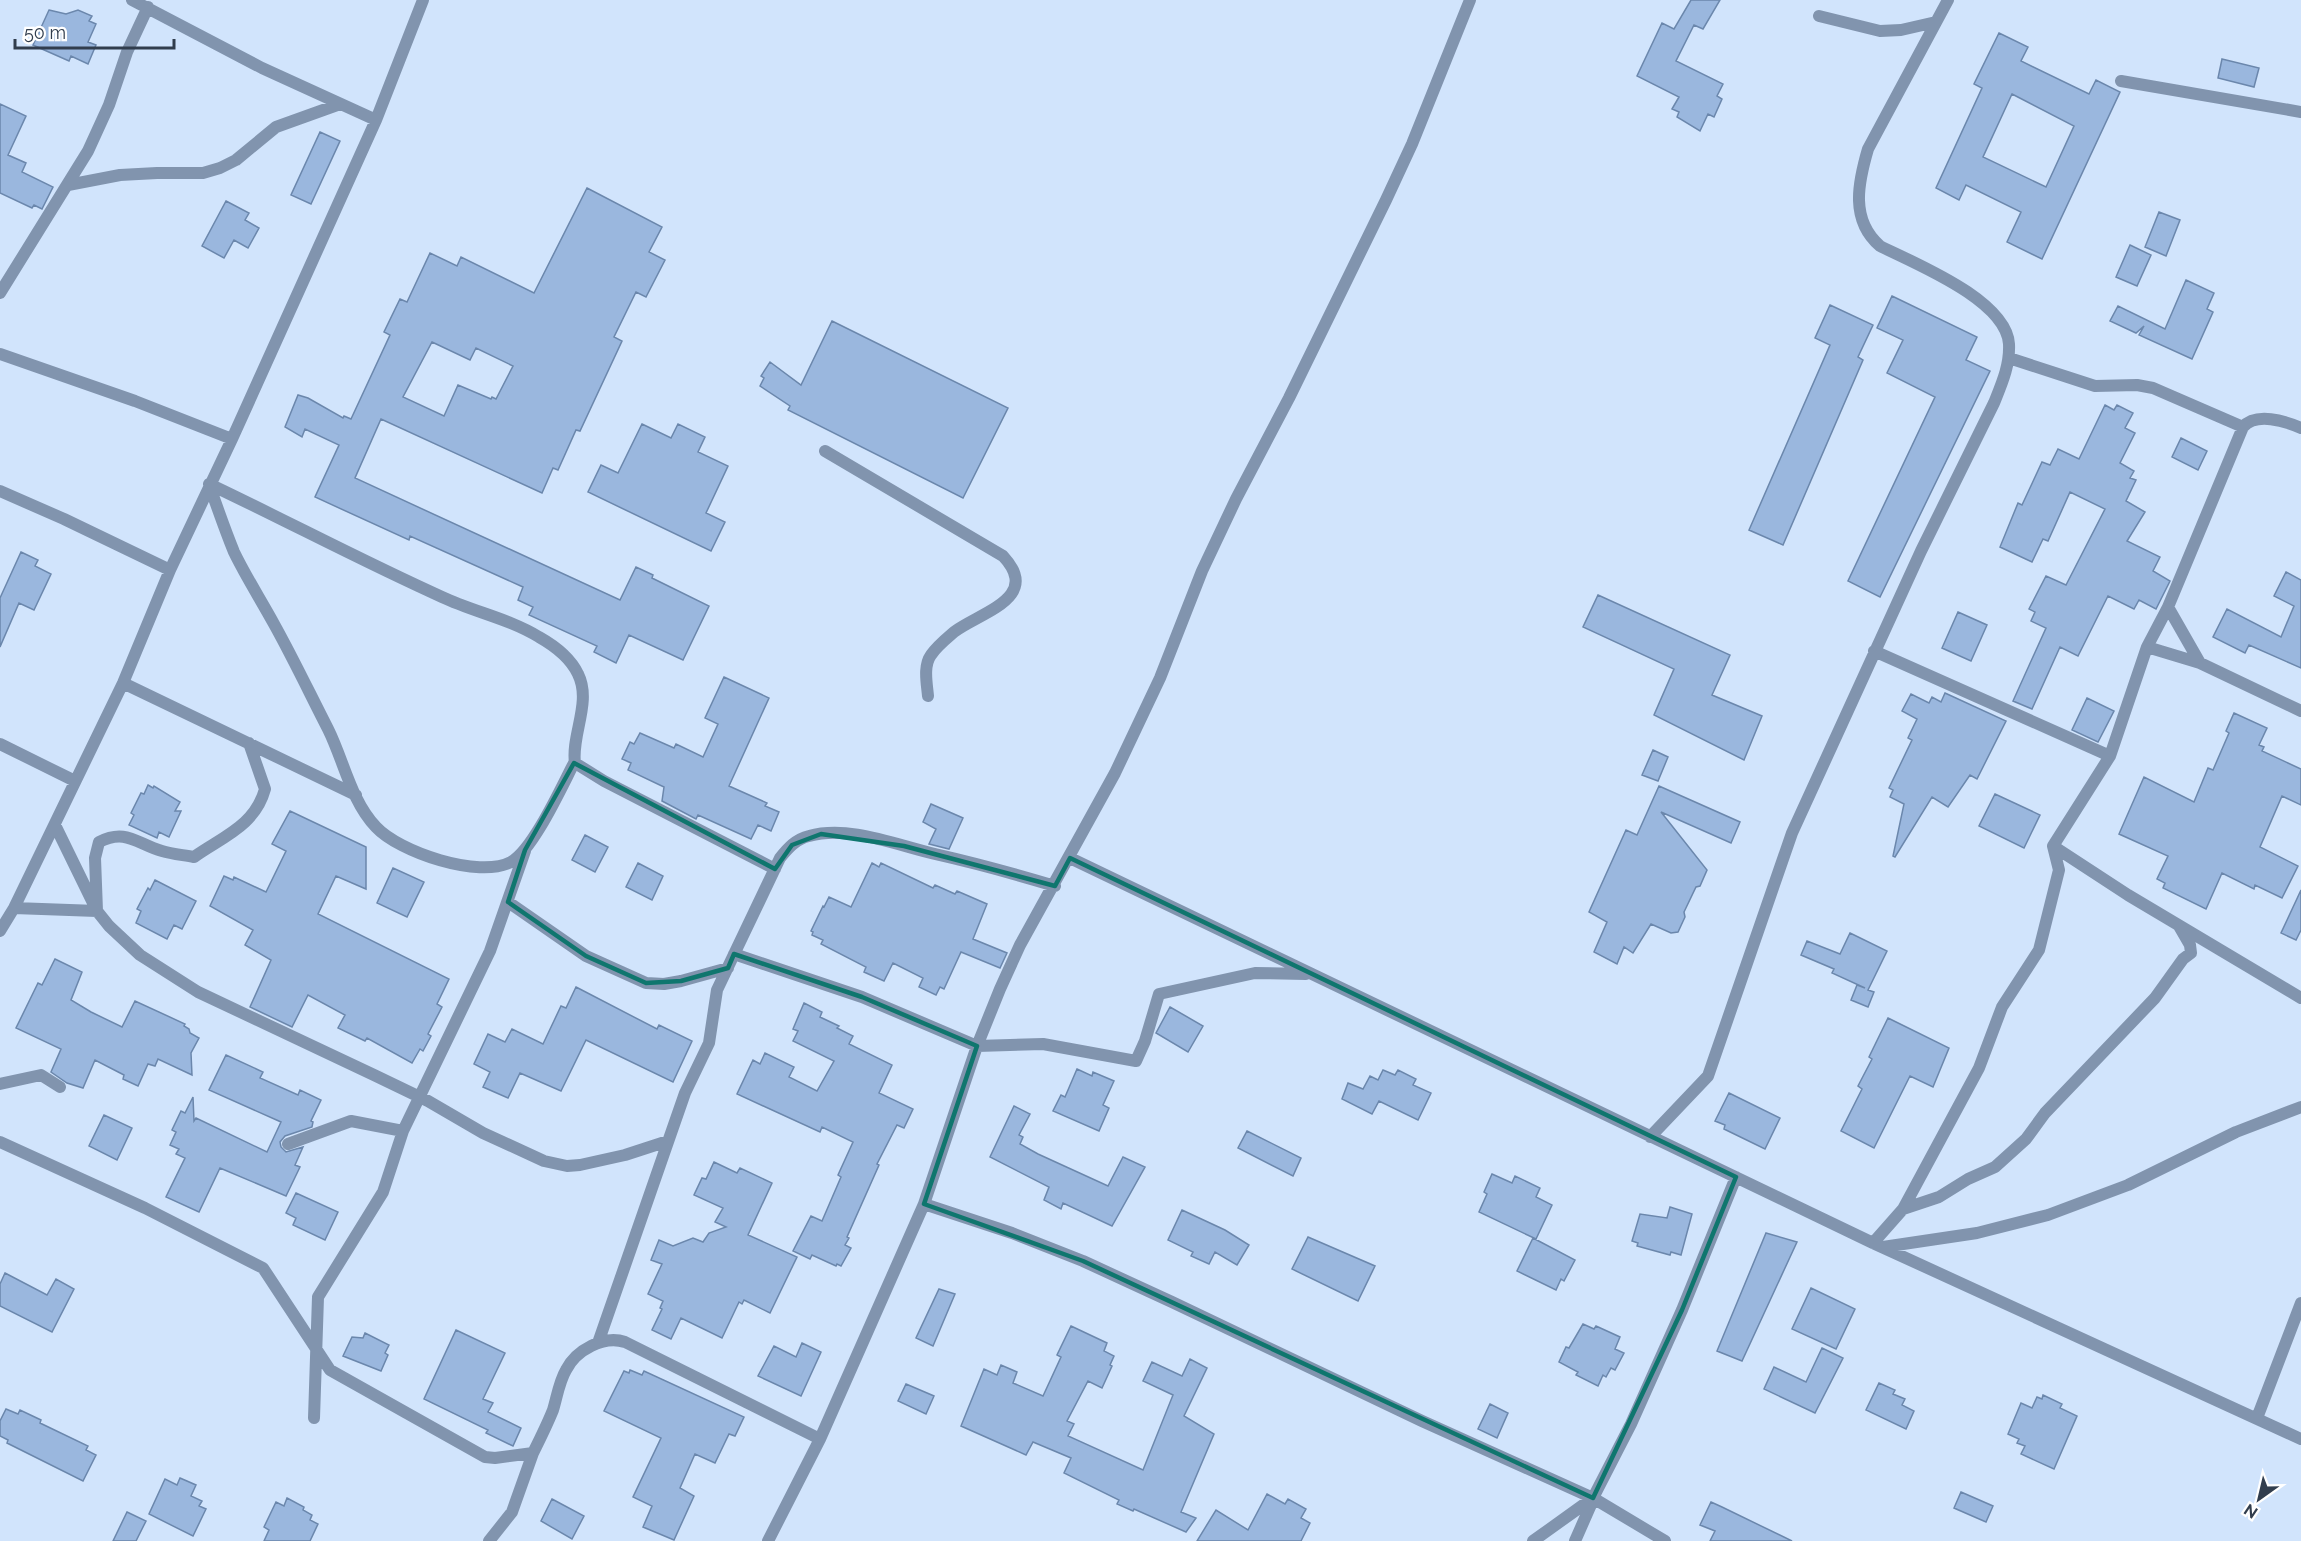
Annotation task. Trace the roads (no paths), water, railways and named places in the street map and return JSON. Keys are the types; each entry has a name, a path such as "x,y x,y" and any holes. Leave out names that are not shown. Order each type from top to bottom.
{"street":[{"path":"132,0 262,68 376,120"},
{"path":"0,931 14,908 123,683 170,570 232,439 376,120 423,0"},
{"path":"768,1541 820,1439 924,1204 977,1046 1020,945 1115,773 1160,678 1202,571 1412,144 1470,0"},
{"path":"1650,1137 1708,1076 1792,833 1874,651 2006,374 2009,358 2007,334 1992,311 1964,290 1880,246 1870,237 1860,213 1860,176 1868,150 1948,0"},
{"path":"0,293 88,151 104,118 119,71 148,7"},
{"path":"1819,16 1880,31 1901,30 1936,22"},
{"path":"2121,81 2301,112"},
{"path":"68,184 120,175 157,172 203,173 220,168 237,160 276,127 340,104"},
{"path":"0,354 135,401 232,439"},
{"path":"2009,358 2095,386 2137,385 2153,388 2243,427"},
{"path":"1878,1245 1903,1209 1979,1068 2002,1007 2039,950 2059,870 2053,846 2110,756 2147,647 2168,607 2243,427 2247,422 2262,419 2283,421 2301,428"},
{"path":"825,451 1003,556 1014,567 1015,588 1007,600 953,633 930,657 926,677 928,696"},
{"path":"209,484 436,595 537,636 563,654 578,672 582,688 574,763 525,850 481,972 403,1131 382,1192 318,1297 314,1418"},
{"path":"209,484 239,563 276,627 329,731 366,816 382,834 404,846 464,865 493,866 511,862 525,850"},
{"path":"0,491 170,570"},
{"path":"2168,607 2200,663"},
{"path":"2147,647 2200,663 2301,711"},
{"path":"1874,651 2110,756"},
{"path":"123,683 356,795"},
{"path":"97,911 95,858 99,842 119,836 132,838 164,852 194,857 243,825 255,811 265,789 249,743"},
{"path":"0,744 75,781"},
{"path":"574,763 604,781 776,869"},
{"path":"55,825 97,911 140,956 198,992 421,1098 483,1133 556,1165 567,1166 593,1162 668,1141"},
{"path":"598,1343 685,1093 709,1043 717,990 786,851 800,839 821,834 843,834 960,859 1054,886"},
{"path":"2053,846 2180,926 2301,998"},
{"path":"1070,858 1878,1245 2301,1439"},
{"path":"508,902 586,956 646,983 664,984 681,981 728,968"},
{"path":"14,908 97,911"},
{"path":"1903,1209 1939,1197 1968,1179 1995,1167 2026,1139 2045,1113 2155,998 2182,959 2191,953 2190,945 2180,926"},
{"path":"735,954 862,997 977,1046 1043,1044 1136,1061 1145,1041 1159,994 1255,973 1312,974"},
{"path":"0,1084 42,1074 60,1087"},
{"path":"1878,1245 1977,1233 2048,1215 2128,1185 2236,1132 2301,1107"},
{"path":"288,1144 351,1121 403,1131"},
{"path":"0,1142 145,1208 263,1268 330,1370 476,1453 495,1458 533,1454"},
{"path":"1575,1541 1593,1498 1631,1424 1678,1321 1736,1177"},
{"path":"924,1204 1012,1233 1083,1261 1422,1422 1593,1498 1665,1541"},
{"path":"2257,1418 2301,1303"},
{"path":"489,1541 512,1512 533,1454 552,1412 566,1370 581,1352 598,1343 613,1339 625,1342 820,1439"},
{"path":"1533,1541 1593,1498"}]}
